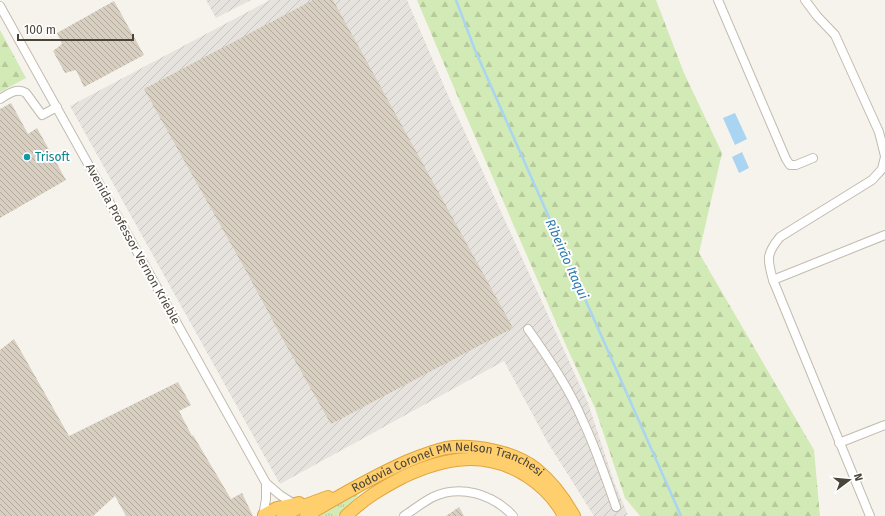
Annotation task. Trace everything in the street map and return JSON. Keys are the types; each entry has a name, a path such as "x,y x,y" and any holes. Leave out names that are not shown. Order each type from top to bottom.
{"highway":[{"name":"Rodovia Coronel PM Nelson Tranchesi","path":"301,511 346,492 418,457 444,448 465,446 488,449 514,457 535,468 554,485 574,516"},
{"name":"Rodovia Coronel PM Nelson Tranchesi","path":"346,516 362,501 418,470 439,463 459,459 489,461 508,466 522,473 535,481 549,495 564,516"},
{"path":"283,516 301,511 320,499 346,492"},
{"path":"264,515 271,510 301,511"}],"street":[{"path":"718,0 786,159 790,165 796,166 813,158"},
{"path":"805,0 817,16 835,35 879,132 885,157 882,169 872,180 780,237 771,248 768,262 773,280 870,516"},
{"name":"Avenida Professor Vernon Krieble","path":"0,6 266,483 301,511"},
{"path":"0,99 14,91 23,90 42,115 57,107"},
{"path":"773,280 885,235"},
{"path":"528,329 566,386 583,420 598,455 616,507"},
{"path":"839,443 885,425"},
{"path":"264,515 266,483"},
{"path":"404,516 433,497 444,493 458,491 472,492 487,497 513,516"}],"shaded area":[{"path":"206,0 251,0 216,18"},
{"path":"270,0 407,0 447,93 588,403 614,482 628,515 594,516 548,443 504,361 280,484 70,106"}],"green space":[{"path":"417,0 656,0 684,73 722,153 699,253 814,450 820,516 640,516 625,498 595,408 568,350"},
{"path":"0,30 26,78 0,92"},
{"path":"365,488 338,516 321,516 321,514"}],"water":[{"path":"735,113 747,139 735,145 723,118"},
{"path":"742,152 749,168 739,173 732,157"}],"building":[{"path":"313,0 333,0 513,328 331,424 144,89"},
{"path":"114,1 144,55 84,87 76,70 65,73 53,51 62,44 57,33"},
{"name":"Trisoft","path":"11,103 28,134 37,128 66,180 0,218 0,109"},
{"path":"14,339 69,436 178,382 191,405 179,411 192,436 193,435 231,499 242,493 253,516 126,516 115,496 93,516 0,516 0,350"},
{"path":"459,507 464,516 446,516"}],"waterway":[{"name":"Ribeirão Itaqui","path":"456,0 475,50 681,516"}],"place":[{"name":"Trisoft","path":"27,157"}]}
